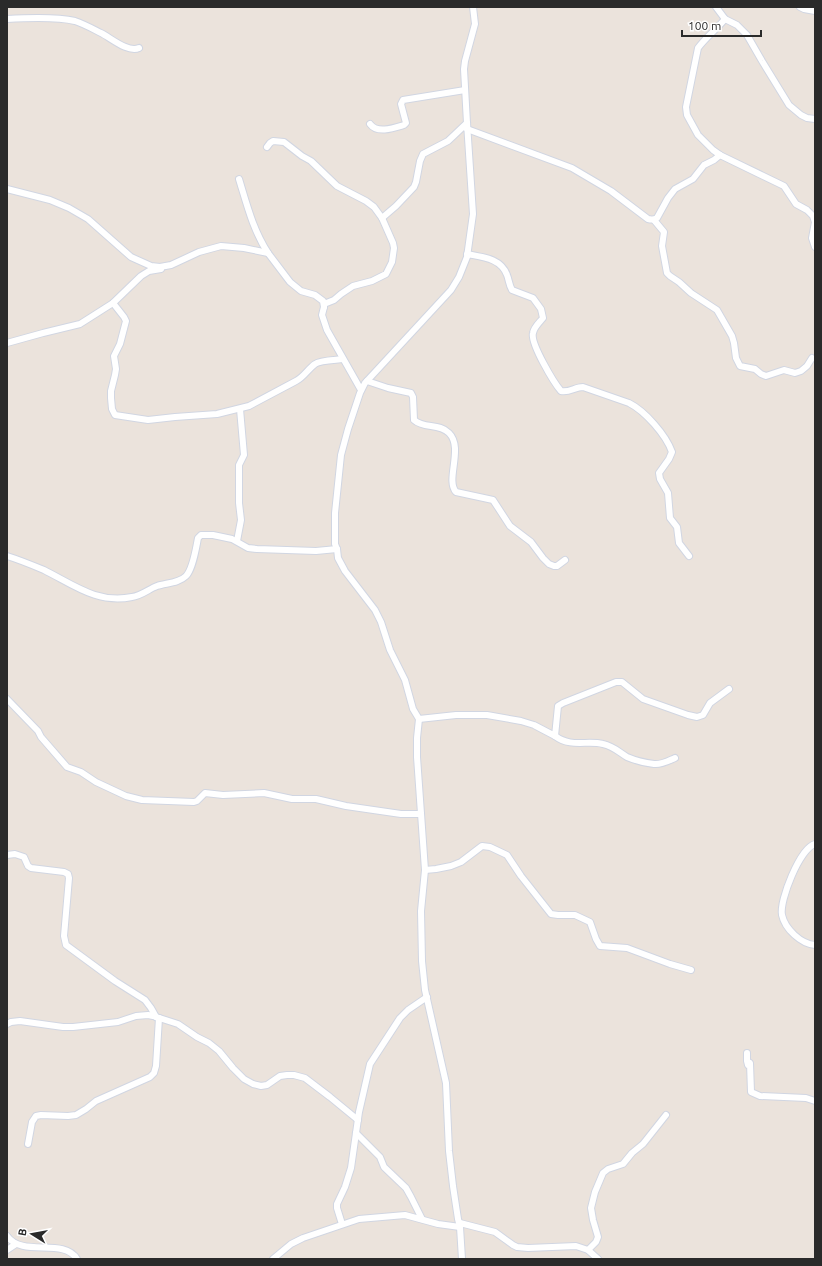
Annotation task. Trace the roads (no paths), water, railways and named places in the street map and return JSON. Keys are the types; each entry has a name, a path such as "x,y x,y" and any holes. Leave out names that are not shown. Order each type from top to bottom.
{"street":[{"path":"462,1259 460,1225 452,1186 446,1083 427,997 422,961 421,911 425,870 417,757 418,719 413,710 405,680 390,650 381,622 375,610 338,558 335,544 335,513 341,455 361,390 367,381 451,290 460,277 467,254 473,214 465,90 465,61 475,24 473,7"},
{"path":"716,7 724,19 737,25 747,35 789,105 801,115 807,118 815,119"},
{"path":"800,7 815,11"},
{"path":"7,19 58,19 74,21 102,33 129,49 136,50 139,48"},
{"path":"724,19 718,28 704,40 696,53 686,107 687,115 698,135 720,155 786,188 796,204 807,210 813,216 815,222 812,238 815,247"},
{"path":"370,124 374,129 379,130 404,125 406,123 401,104 402,100 465,90"},
{"path":"382,218 414,187 423,154 448,141 467,126"},
{"path":"467,126 572,168 611,191 648,219 654,220 664,232 662,246 667,272 691,293 717,310 732,336 736,358 740,366 743,368 755,368 761,374 766,376 784,370 795,373 801,371 807,366 812,358"},
{"path":"266,147 273,141 284,142 311,161 337,186 366,201 374,207 382,218 393,243 394,248 392,262 386,274 372,281 349,289 334,300 324,304 322,315 325,324 361,390"},
{"path":"654,220 675,189 693,179 707,163 720,155"},
{"path":"239,179 250,217 260,240 268,253 290,282 301,291 319,298 323,301 324,307"},
{"path":"7,189 50,200 69,208 88,219 131,257 140,262 151,266 160,267 171,265"},
{"path":"7,343 80,324 113,303 141,276 149,272 164,269 199,252 221,246 244,248 268,253"},
{"path":"467,254 486,258 502,265 512,290 533,298 541,309 544,318 534,329 532,334 534,343 561,391 568,392 576,388 583,387 633,405 647,417 666,440 672,452 659,473 660,479 668,493 670,518 677,527 679,543 689,556"},
{"path":"113,303 126,321 120,344 114,356 116,369 111,398 112,409 115,415 148,420 217,414 240,409 257,403 296,382 318,362 343,359"},
{"path":"367,381 388,388 411,393 413,398 414,420 418,423 443,428 451,435 455,444 452,486 456,492 493,500 510,526 531,542 549,564 557,566 565,560"},
{"path":"237,541 241,520 239,503 239,465 244,454 240,409"},
{"path":"7,556 28,563 90,594 105,598 121,599 135,597 150,588 172,583 187,575 198,538 201,535 221,536 237,541 239,544 248,548 256,549 316,551 337,549"},
{"path":"556,736 558,706 616,682 622,682 643,699 697,717 703,715 710,703 729,689"},
{"path":"7,699 38,731 41,737 67,767 81,772 96,782 126,796 142,800 194,802 205,793 224,795 264,793 292,799 316,799 346,806 401,814 421,814"},
{"path":"418,719 456,715 487,715 521,721 534,725 556,736 560,740 574,743 604,744 629,757 655,764 659,764 674,758"},
{"path":"815,844 811,845 804,853 792,876 782,907 782,915 793,934 806,943 815,945"},
{"path":"425,870 436,870 451,866 461,862 482,846 490,847 507,855 551,914 575,915 590,922 600,946 628,948 670,964 691,970"},
{"path":"7,855 15,854 24,857 28,866 31,868 64,872 68,874 69,878 64,936 66,945 105,974 145,1000 158,1018 156,1066 150,1077 96,1101 76,1115 36,1116 32,1122 28,1144"},
{"path":"342,1224 337,1204 345,1187 350,1168 358,1120 372,1060 400,1018 408,1010 427,997"},
{"path":"7,1024 20,1021 73,1027 118,1022 136,1016 148,1015 178,1024 209,1043 219,1051 244,1079 253,1084 261,1086 267,1085 280,1076 287,1075 305,1078 358,1120"},
{"path":"747,1053 746,1061 748,1065 750,1063 751,1092 755,1095 806,1098 815,1101"},
{"path":"588,1250 596,1242 598,1237 593,1220 592,1208 595,1192 603,1173 608,1169 623,1164 632,1153 643,1144 666,1114"},
{"path":"356,1133 380,1157 384,1167 406,1188 412,1197 422,1219"},
{"path":"273,1259 291,1244 303,1238 342,1224 359,1219 405,1215 438,1224 460,1225 495,1232 517,1247 576,1246 588,1250 598,1259"},
{"path":"7,1236 16,1244 24,1246 65,1250 74,1254 77,1259"},
{"path":"7,1250 16,1244"}]}
